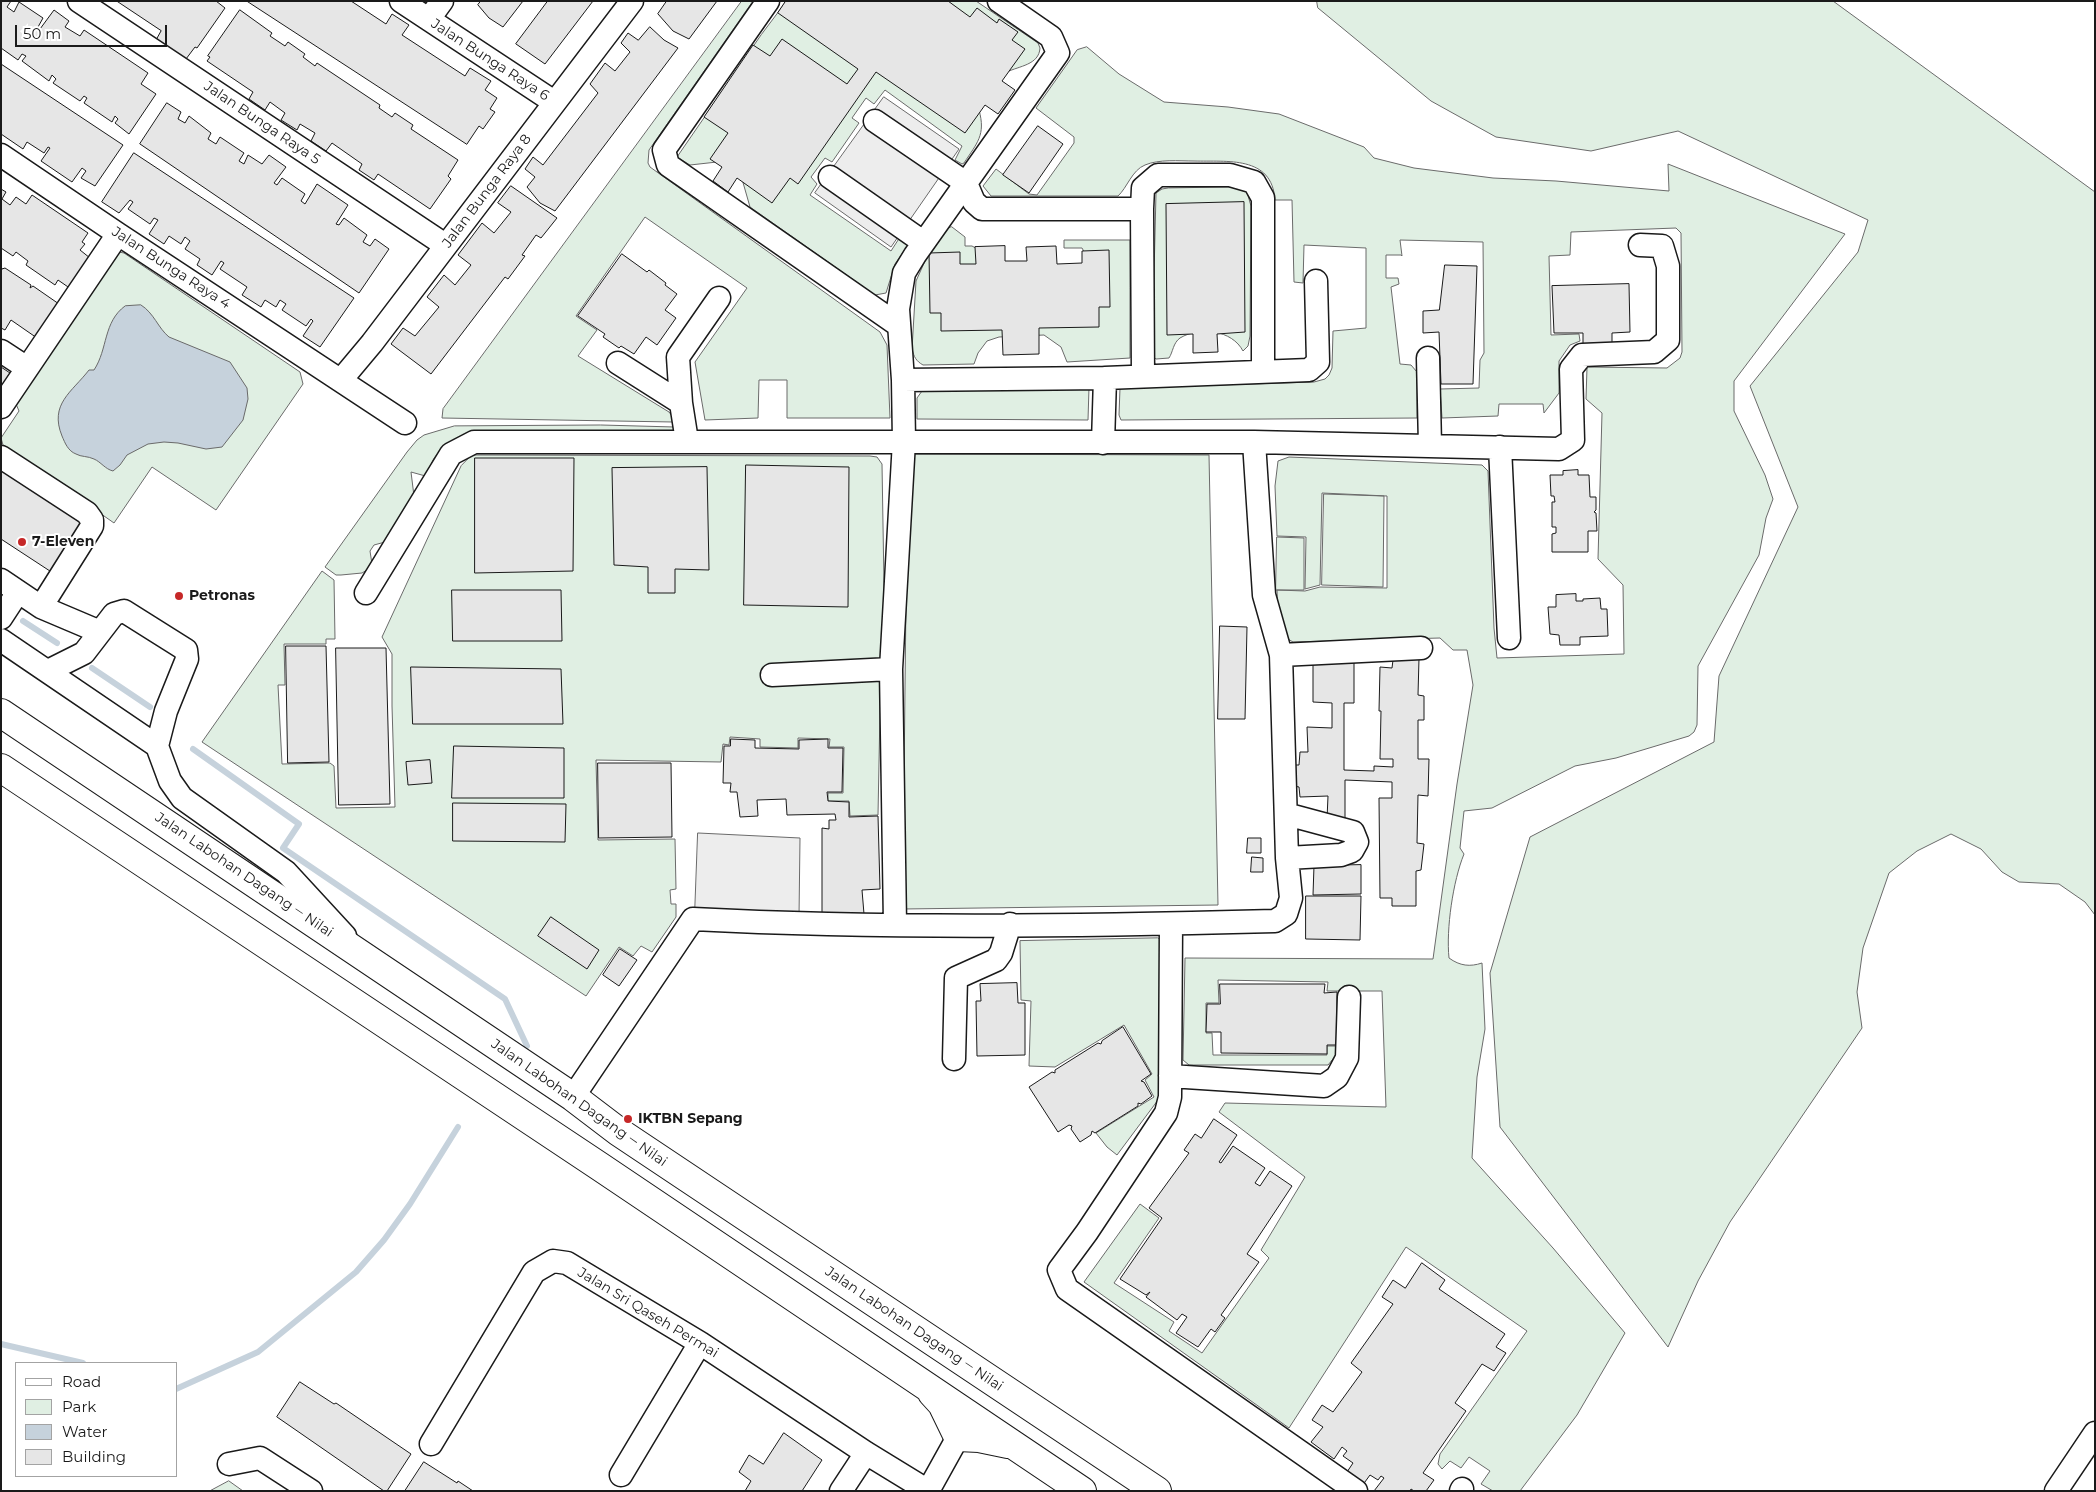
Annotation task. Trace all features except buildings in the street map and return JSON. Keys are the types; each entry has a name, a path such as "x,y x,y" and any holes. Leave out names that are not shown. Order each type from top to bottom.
{"main road":[{"name":"Jalan Labohan Dagang ‒ Nilai","path":"1,713 573,1097 618,1132 1158,1491"},
{"path":"1,768 920,1380 1082,1491"},
{"path":"920,1380 942,1404 958,1437 979,1438 1017,1445"}],"street":[{"name":"Jalan Bunga Raya 5","path":"79,1 445,245"},
{"name":"Jalan Bunga Raya 6","path":"402,1 554,102"},
{"path":"428,19 442,1"},
{"name":"Jalan Bunga Raya 8","path":"342,380 632,1"},
{"path":"768,1 664,150 668,165 898,325"},
{"path":"895,924 891,670 904,441 903,380 898,310 904,273 923,242 1058,53 1051,37 999,1"},
{"path":"875,121 966,183 974,202 982,209 1142,209"},
{"name":"Jalan Bunga Raya 4","path":"1,154 118,234 405,422"},
{"path":"1143,376 1143,188 1158,175 1230,175 1254,182 1263,198 1263,371"},
{"path":"830,177 923,242"},
{"path":"1,407 118,234"},
{"path":"366,593 451,454 474,442 1254,442 1559,449 1572,440 1570,369 1582,355 1654,352 1668,340 1668,266 1662,246 1640,245"},
{"path":"903,380 1105,378 1309,370 1318,362 1316,281"},
{"path":"687,441 681,403 678,357 719,298"},
{"path":"1,351 27,368"},
{"path":"1428,358 1430,445"},
{"path":"618,363 681,403"},
{"path":"1103,443 1105,378"},
{"path":"573,1097 693,919 895,924 1171,924 1275,921 1286,914 1291,898 1287,858 1281,655 1264,595 1254,442"},
{"path":"1500,447 1509,638"},
{"path":"1,456 88,513 92,520 92,526 41,607"},
{"path":"1,618 10,586 41,607 100,632"},
{"path":"48,671 84,653 114,614 124,611 186,650 187,659 166,711 157,746 170,781 182,798 286,872 358,951"},
{"path":"1,640 157,746"},
{"path":"1281,655 1421,648"},
{"path":"772,675 891,670"},
{"path":"1286,814 1353,832 1356,842 1352,851 1340,855 1287,858"},
{"path":"954,1060 956,978 996,960 1001,953 1010,924"},
{"path":"1171,924 1170,1097 1166,1113 1087,1232 1059,1270 1068,1289 1356,1491"},
{"path":"1170,1076 1324,1086 1337,1077 1347,1058 1349,997"},
{"name":"Jalan Sri Qaseh Permai","path":"431,1444 534,1272 553,1261 567,1263 700,1343 866,1453 928,1491"},
{"path":"621,1475 700,1343"},
{"path":"2056,1491 2095,1433"},
{"path":"928,1491 958,1437"},
{"path":"841,1491 866,1453"},
{"path":"229,1464 260,1458 310,1491"}],"green space":[{"path":"742,1 753,1 649,150 648,163 650,167 880,332 887,345 890,418 787,418 787,380 759,380 758,418 705,420 695,362 747,288 645,217 576,316 597,330 578,356 669,412 673,422 442,418 443,409"},
{"path":"787,1 976,1 1038,43 1040,48 1036,58 1028,64 1004,74 992,90 979,110 981,132 979,138 964,163 962,164 955,160 962,146 885,90 874,104 866,98 852,118 859,123 832,162 825,158 811,177 817,184 810,195 891,251 900,237 907,240 908,245 895,264 886,293 875,295 750,207 742,179 717,162 690,165 677,157 761,35"},
{"path":"1317,1 1833,1 2095,192 2095,915 2085,902 2059,884 2019,882 2002,872 1981,849 1951,834 1917,851 1889,873 1863,948 1857,992 1862,1028 1730,1222 1698,1281 1668,1347 1500,1127 1490,973 1530,837 1714,742 1719,676 1798,507 1750,386 1858,252 1868,220 1678,131 1591,151 1496,137 1431,101 1318,8"},
{"path":"1087,47 1119,74 1164,102 1228,107 1279,114 1364,147 1374,158 1414,168 1493,178 1556,181 1669,191 1668,164 1845,234 1734,381 1734,411 1765,475 1773,499 1766,518 1759,555 1698,666 1697,725 1694,732 1689,736 1616,758 1575,766 1492,808 1464,811 1460,848 1464,854 1454,891 1448,946 1449,958 1457,963 1473,965 1482,963 1485,1029 1477,1077 1472,1158 1553,1248 1625,1333 1577,1415 1520,1491 1493,1491 1481,1484 1490,1471 1469,1457 1461,1468 1450,1461 1442,1469 1438,1464 1440,1454 1527,1331 1406,1247 1289,1428 1084,1282 1140,1204 1159,1218 1114,1283 1174,1322 1169,1331 1202,1353 1269,1258 1261,1250 1305,1177 1219,1112 1225,1103 1386,1107 1382,991 1327,991 1328,982 1218,980 1219,1003 1206,1003 1206,1033 1212,1033 1213,1055 1327,1055 1327,1046 1337,1046 1337,1054 1328,1065 1189,1065 1183,1060 1185,958 1433,959 1457,784 1473,685 1467,650 1453,650 1440,638 1293,642 1287,638 1283,633 1279,619 1277,590 1305,591 1320,587 1387,588 1387,496 1322,493 1320,585 1305,589 1306,537 1277,536 1275,486 1278,461 1289,457 1482,465 1488,471 1494,628 1497,658 1624,654 1623,585 1598,559 1602,413 1586,399 1587,367 1667,368 1680,358 1682,352 1681,233 1676,228 1571,232 1570,255 1549,256 1551,335 1579,334 1580,341 1570,345 1559,361 1559,393 1544,413 1543,404 1499,404 1498,416 1442,418 1440,389 1479,388 1480,360 1484,353 1483,242 1400,240 1402,256 1386,255 1386,278 1398,278 1399,284 1391,287 1400,364 1411,365 1417,372 1417,418 1121,420 1119,415 1120,388 1314,382 1325,379 1332,368 1333,331 1366,328 1366,248 1304,245 1303,283 1294,282 1292,200 1275,200 1272,185 1266,175 1257,168 1233,162 1169,161 1151,163 1140,167 1118,196 991,196 983,186 996,169 1029,194 1037,195 1074,143 1074,137 1036,108 1077,50"},
{"path":"1239,187 1247,192 1251,206 1250,336 1248,346 1243,351 1238,344 1224,334 1206,331 1197,332 1180,338 1174,345 1169,358 1156,359 1152,356 1156,193 1168,188"},
{"path":"952,227 965,237 965,246 972,246 999,261 1082,267 1087,257 1082,248 1064,248 1064,240 1130,240 1130,358 1067,362 1061,347 1044,335 999,337 987,341 978,353 974,364 923,365 916,358 912,349 916,281 925,261 948,228"},
{"path":"119,252 124,253 300,372 303,384 216,510 152,467 114,523 3,445 1,438 19,411 16,404"},
{"path":"1089,388 1088,420 917,419 917,398 922,391"},
{"path":"601,425 675,427 674,431 450,444 435,457 431,465 429,477 411,472 414,496 385,542 374,545 370,551 372,564 367,570 362,573 336,575 325,567 407,452 424,435 454,426"},
{"path":"908,454 1209,455 1218,905 903,909"},
{"path":"472,455 870,456 877,457 882,464 885,646 881,658 878,815 850,816 849,801 828,801 828,793 843,793 844,747 829,747 830,739 798,738 798,748 760,747 760,739 730,737 729,745 723,744 721,762 596,760 598,840 675,839 676,889 670,890 671,904 676,904 676,917 652,952 641,946 633,956 619,947 586,996 202,742 322,571 334,580 335,639 326,639 326,644 284,644 285,685 278,685 282,764 330,763 334,766 336,808 395,807 392,654 382,637 461,466"},
{"path":"1324,494 1384,496 1383,587 1322,585"},
{"path":"1277,537 1304,538 1304,590 1276,590"},
{"path":"1158,938 1162,940 1161,1096 1117,1155 1107,1147 1096,1133 1154,1097 1145,1080 1152,1074 1124,1025 1055,1067 1029,1066 1031,1001 1021,1000 1020,941"},
{"path":"229,1481 243,1491 210,1491"}],"shaded area":[{"path":"884,97 959,149 891,247 815,193"},
{"path":"698,833 800,838 799,917 695,914"}],"water":[{"path":"141,305 169,337 230,362 247,388 248,399 243,420 222,447 206,449 164,442 148,444 127,455 113,471 94,459 78,455 67,447 62,436 58,415 64,399 89,370 94,370 102,353 109,328 118,312 125,306"}],"waterway":[{"path":"23,621 57,643"},
{"path":"92,668 150,707"},
{"path":"193,749 299,824 283,848 505,999 527,1046"},
{"path":"178,1388 258,1352 356,1272 384,1240 410,1204 458,1127"},
{"path":"1,1344 79,1362"}],"place":[{"name":"7-Eleven","path":"22,542"},
{"name":"Petronas","path":"179,596"},
{"name":"IKTBN Sepang","path":"628,1119"}]}
